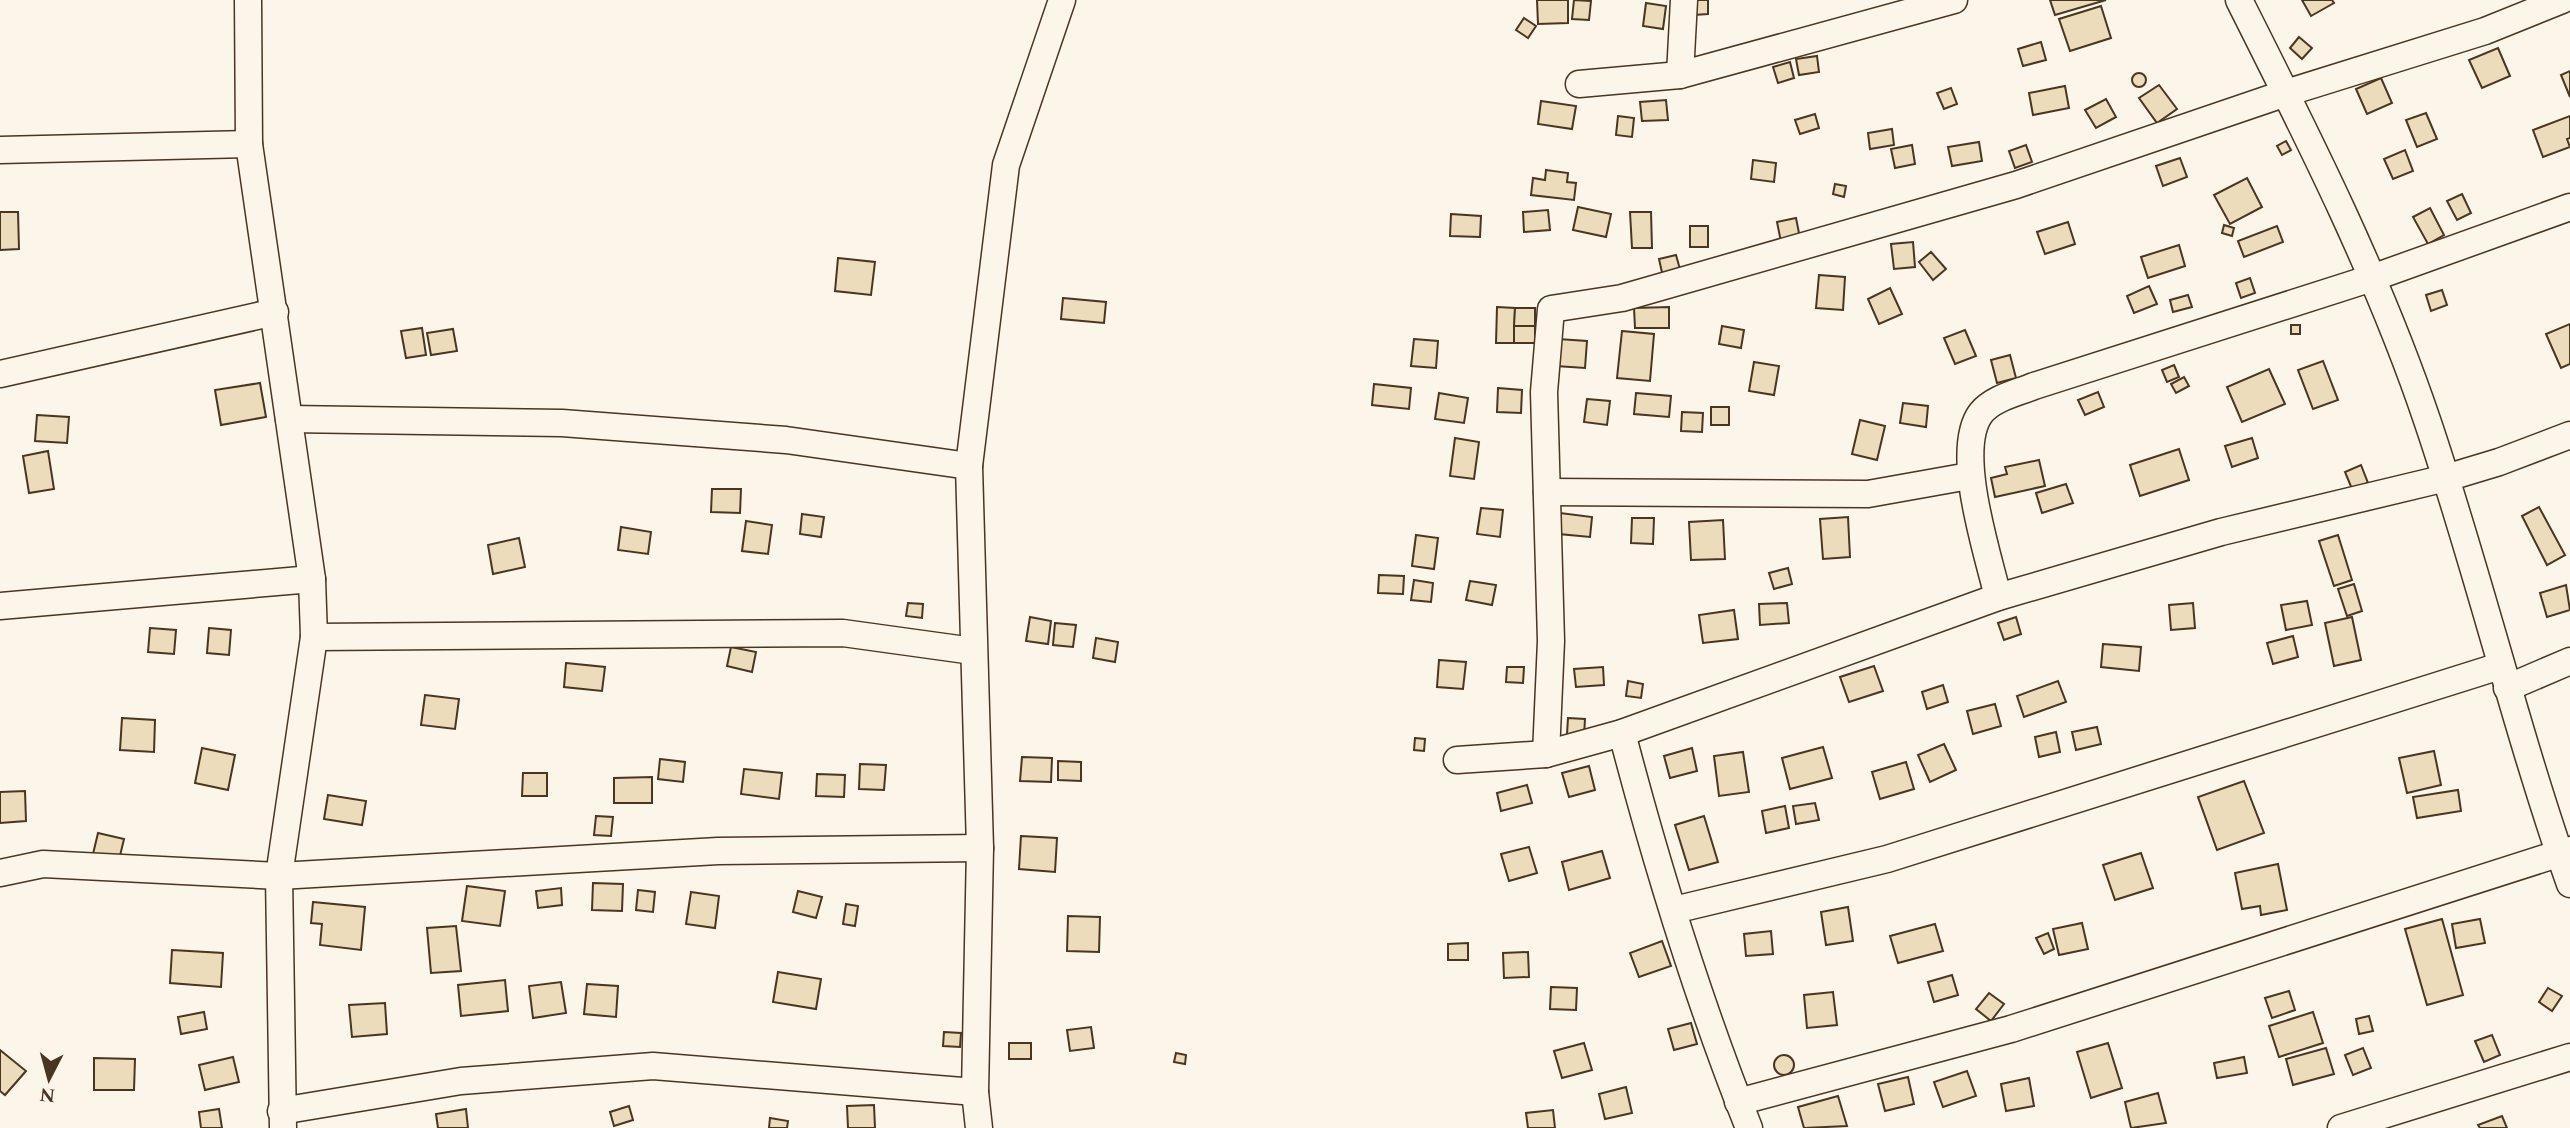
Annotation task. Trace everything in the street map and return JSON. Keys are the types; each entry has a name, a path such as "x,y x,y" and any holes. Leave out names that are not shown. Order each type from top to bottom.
{"street":[{"path":"248,0 249,144 312,579 314,637 279,876 282,1119 461,1081 653,1066 975,1091"},
{"path":"979,1128 975,1091 980,848 969,466 1006,165 1062,0"},
{"path":"1680,75 1684,0"},
{"path":"1579,84 1680,75 1954,0"},
{"path":"2239,0 2286,93 2372,278 2426,418 2503,677 2564,851 2570,884"},
{"path":"1546,754 1550,642 1544,392 1551,309 1622,298 1804,248 2016,185 2286,93 2485,31 2562,0"},
{"path":"0,150 249,144"},
{"path":"1998,597 1969,476 1975,430 1980,414 1992,403 2034,386 2372,278 2570,207"},
{"path":"0,374 275,312"},
{"path":"289,419 575,424 786,440 969,466"},
{"path":"1457,760 1546,754 1622,733 1998,597 2221,532 2446,478 2570,435"},
{"path":"1547,492 1868,494 1969,476"},
{"path":"0,606 312,579"},
{"path":"314,637 843,633 973,651"},
{"path":"1674,910 1887,859 2503,677 2570,661"},
{"path":"1622,733 1647,830 1704,1007 1749,1128"},
{"path":"0,873 43,864 279,876 718,851 980,848"},
{"path":"1738,1102 2011,1029 2564,851"},
{"path":"2341,1128 2570,1057"}],"building":[{"path":"1537,0 1568,0 1568,23 1538,24"},
{"path":"1574,0 1591,1 1589,20 1572,19"},
{"path":"1694,0 1708,0 1708,14 1694,15"},
{"path":"2050,0 2106,0 2055,15"},
{"path":"2302,0 2332,0 2334,3 2311,16"},
{"path":"1646,3 1666,6 1663,29 1643,26"},
{"path":"2101,6 2111,38 2070,51 2059,19"},
{"path":"1524,18 1536,26 1528,38 1516,30"},
{"path":"2299,37 2312,48 2302,59 2290,48"},
{"path":"2041,42 2046,60 2023,66 2018,49"},
{"path":"2498,48 2510,76 2482,88 2469,60"},
{"path":"1817,56 1819,72 1799,75 1796,59"},
{"path":"1790,62 1794,78 1778,83 1773,67"},
{"path":"2570,71 2570,97 2561,75"},
{"path":"2139,73 2144,75 2144,85 2139,87 2134,85 2132,80 2134,75"},
{"path":"2381,78 2392,103 2367,114 2356,89"},
{"path":"2159,85 2177,109 2157,123 2139,98"},
{"path":"2065,86 2069,108 2033,115 2029,93"},
{"path":"1951,88 1957,104 1944,109 1937,93"},
{"path":"2106,99 2116,117 2096,128 2085,110"},
{"path":"1666,100 1668,120 1642,121 1640,102"},
{"path":"1541,101 1576,106 1572,129 1538,124"},
{"path":"2426,113 2437,139 2417,147 2406,120"},
{"path":"1815,114 1819,128 1800,134 1795,120"},
{"path":"1618,116 1634,118 1632,137 1616,135"},
{"path":"2570,116 2570,138 2567,139 2570,147 2543,157 2533,130"},
{"path":"1892,129 1894,145 1870,149 1868,133"},
{"path":"2286,141 2291,150 2282,155 2277,146"},
{"path":"1979,142 1982,161 1952,166 1948,147"},
{"path":"1912,145 1915,164 1895,168 1891,149"},
{"path":"2026,145 2032,162 2015,168 2009,151"},
{"path":"2405,150 2413,171 2393,179 2384,159"},
{"path":"2180,158 2187,177 2163,186 2156,166"},
{"path":"1753,160 1776,163 1774,182 1751,179"},
{"path":"1546,170 1568,173 1567,182 1576,183 1574,200 1531,195 1533,178 1545,180"},
{"path":"2247,178 2262,207 2230,224 2214,195"},
{"path":"1835,184 1846,186 1844,197 1833,194"},
{"path":"2462,194 2471,213 2457,220 2447,201"},
{"path":"1578,207 1611,214 1606,237 1573,230"},
{"path":"2430,208 2444,235 2428,244 2413,217"},
{"path":"1548,210 1550,230 1524,232 1523,212"},
{"path":"0,212 18,212 19,249 0,250"},
{"path":"1630,212 1651,212 1652,248 1632,248"},
{"path":"1451,214 1481,216 1480,237 1450,236"},
{"path":"1796,218 1800,238 1781,242 1777,222"},
{"path":"2068,222 2075,244 2045,254 2037,232"},
{"path":"2224,225 2234,228 2232,236 2222,233"},
{"path":"1690,226 1708,226 1708,247 1690,247"},
{"path":"2277,226 2283,242 2244,257 2238,241"},
{"path":"1913,242 1915,267 1894,269 1891,244"},
{"path":"2179,245 2185,266 2148,278 2141,257"},
{"path":"1931,252 1946,269 1933,280 1919,262"},
{"path":"1676,255 1681,273 1663,277 1659,259"},
{"path":"838,258 875,262 871,295 835,291"},
{"path":"1819,275 1845,277 1843,310 1816,308"},
{"path":"2250,278 2255,293 2241,298 2236,283"},
{"path":"2149,286 2157,304 2134,313 2127,296"},
{"path":"1890,288 1902,314 1879,324 1868,299"},
{"path":"2442,290 2447,305 2431,311 2426,295"},
{"path":"2188,295 2192,307 2173,312 2170,300"},
{"path":"1063,298 1106,302 1104,323 1061,319"},
{"path":"1497,307 1515,308 1514,343 1496,343"},
{"path":"1669,307 1669,328 1635,328 1634,308"},
{"path":"1515,308 1535,308 1535,326 1514,326"},
{"path":"2570,324 2570,364 2561,368 2546,334"},
{"path":"2291,325 2300,325 2300,334 2291,334"},
{"path":"1514,326 1535,326 1535,343 1514,343"},
{"path":"1722,326 1744,330 1741,348 1719,344"},
{"path":"422,328 426,355 406,358 401,331"},
{"path":"453,329 457,351 431,355 427,333"},
{"path":"1965,330 1976,356 1955,364 1944,338"},
{"path":"1622,331 1654,334 1650,381 1617,378"},
{"path":"1414,339 1438,341 1436,368 1411,366"},
{"path":"1558,339 1587,341 1585,368 1556,366"},
{"path":"2010,355 2016,378 1997,383 1991,360"},
{"path":"2323,361 2338,400 2313,409 2298,370"},
{"path":"1754,362 1779,366 1774,395 1749,391"},
{"path":"2174,365 2179,377 2167,382 2162,370"},
{"path":"2269,369 2285,404 2242,422 2227,387"},
{"path":"2184,377 2189,386 2176,393 2171,384"},
{"path":"260,383 266,417 221,425 215,390"},
{"path":"1374,384 1411,388 1409,409 1372,405"},
{"path":"1498,388 1522,390 1521,413 1497,412"},
{"path":"2098,392 2104,407 2085,415 2078,400"},
{"path":"1439,393 1468,398 1464,423 1435,419"},
{"path":"1636,393 1671,396 1669,417 1634,414"},
{"path":"1587,399 1610,401 1607,425 1584,422"},
{"path":"1903,403 1928,406 1926,427 1900,423"},
{"path":"1711,407 1729,407 1729,425 1711,425"},
{"path":"1682,412 1703,413 1702,432 1681,431"},
{"path":"37,415 69,417 67,443 35,441"},
{"path":"1860,420 1885,426 1877,460 1852,454"},
{"path":"1455,438 1479,442 1474,479 1450,476"},
{"path":"2252,438 2258,458 2232,467 2225,446"},
{"path":"2179,449 2189,480 2140,496 2130,465"},
{"path":"48,451 54,489 29,493 23,456"},
{"path":"2039,460 2045,486 1995,497 1991,478 2007,474 2005,467"},
{"path":"2361,465 2368,483 2352,489 2345,472"},
{"path":"2066,484 2073,503 2042,513 2036,493"},
{"path":"712,489 741,489 740,513 711,512"},
{"path":"2539,507 2565,555 2547,565 2522,516"},
{"path":"1481,508 1503,510 1500,537 1477,534"},
{"path":"1560,513 1592,517 1590,537 1559,534"},
{"path":"802,514 824,517 821,537 800,534"},
{"path":"1848,517 1850,557 1823,559 1820,519"},
{"path":"1632,518 1654,518 1653,544 1631,543"},
{"path":"1723,520 1725,559 1691,560 1689,522"},
{"path":"746,521 772,525 768,554 742,551"},
{"path":"621,527 651,532 648,554 618,550"},
{"path":"1416,535 1438,538 1434,569 1412,566"},
{"path":"2338,535 2352,580 2334,586 2319,541"},
{"path":"519,538 525,567 493,574 488,545"},
{"path":"1788,568 1792,584 1774,589 1769,573"},
{"path":"1379,575 1404,576 1403,594 1378,593"},
{"path":"1414,580 1433,583 1431,602 1411,600"},
{"path":"1470,581 1496,585 1492,605 1466,600"},
{"path":"2354,584 2362,611 2347,616 2338,589"},
{"path":"2566,585 2570,610 2547,617 2540,593"},
{"path":"2307,601 2312,625 2286,630 2281,605"},
{"path":"908,603 923,604 922,618 906,616"},
{"path":"1787,603 1789,623 1760,625 1759,604"},
{"path":"2193,603 2195,628 2171,630 2169,605"},
{"path":"1734,610 1738,639 1703,643 1699,615"},
{"path":"1030,617 1051,621 1048,644 1026,641"},
{"path":"2016,617 2021,634 2004,640 1998,623"},
{"path":"2352,617 2361,660 2334,666 2325,623"},
{"path":"1055,623 1076,625 1073,647 1053,645"},
{"path":"150,628 176,630 174,654 148,652"},
{"path":"209,628 231,630 229,655 207,653"},
{"path":"2293,636 2298,657 2273,664 2267,643"},
{"path":"1096,638 1118,642 1115,662 1093,658"},
{"path":"2103,644 2141,647 2139,671 2101,667"},
{"path":"731,647 756,652 752,672 727,666"},
{"path":"1439,660 1466,662 1463,689 1437,687"},
{"path":"566,663 605,667 602,691 564,687"},
{"path":"1874,666 1883,691 1849,702 1840,677"},
{"path":"1507,667 1524,667 1523,683 1506,682"},
{"path":"1603,667 1604,685 1576,687 1574,669"},
{"path":"1628,681 1643,684 1641,698 1626,696"},
{"path":"2058,681 2066,702 2024,717 2017,696"},
{"path":"1943,685 1948,702 1927,709 1922,692"},
{"path":"425,695 459,699 455,729 421,725"},
{"path":"1995,704 2001,726 1973,734 1967,711"},
{"path":"122,718 155,720 154,752 120,750"},
{"path":"1568,718 1585,719 1584,736 1567,734"},
{"path":"2097,727 2101,744 2076,750 2072,732"},
{"path":"2056,732 2060,752 2039,757 2035,737"},
{"path":"1415,738 1425,739 1424,751 1414,750"},
{"path":"1944,744 1956,770 1930,782 1918,755"},
{"path":"1823,747 1832,778 1790,789 1782,758"},
{"path":"202,748 235,755 228,790 195,783"},
{"path":"1692,748 1697,771 1670,778 1664,756"},
{"path":"2434,751 2441,785 2407,793 2399,758"},
{"path":"1743,752 1749,792 1719,796 1714,756"},
{"path":"1022,757 1052,758 1051,782 1020,781"},
{"path":"660,759 685,762 683,782 658,779"},
{"path":"1058,761 1081,762 1081,781 1058,780"},
{"path":"1906,762 1914,789 1880,799 1872,772"},
{"path":"860,764 886,765 884,790 859,789"},
{"path":"1589,766 1595,790 1569,797 1562,773"},
{"path":"744,769 782,773 779,799 741,794"},
{"path":"523,773 547,773 547,796 522,796"},
{"path":"817,774 845,775 844,797 816,796"},
{"path":"652,777 652,803 614,803 614,778"},
{"path":"2244,781 2264,833 2217,850 2198,797"},
{"path":"1527,785 1532,803 1501,811 1497,793"},
{"path":"2458,790 2461,811 2417,818 2413,797"},
{"path":"25,791 26,821 0,823 0,792"},
{"path":"328,795 366,801 362,825 324,819"},
{"path":"1815,803 1819,820 1796,824 1793,806"},
{"path":"1785,806 1789,828 1766,833 1762,811"},
{"path":"596,816 613,817 611,836 594,835"},
{"path":"1704,816 1718,862 1689,870 1675,825"},
{"path":"98,833 124,839 119,860 93,854"},
{"path":"1021,836 1057,838 1055,872 1019,869"},
{"path":"1529,847 1537,873 1509,881 1501,854"},
{"path":"1602,851 1610,878 1569,890 1562,862"},
{"path":"2141,853 2153,888 2115,900 2103,865"},
{"path":"2278,864 2287,910 2261,915 2260,906 2242,909 2235,873"},
{"path":"593,883 623,884 622,911 592,910"},
{"path":"467,886 505,891 500,926 462,921"},
{"path":"561,888 562,905 538,908 536,891"},
{"path":"638,890 655,892 653,912 636,910"},
{"path":"798,891 822,897 816,918 793,912"},
{"path":"691,892 719,896 715,928 686,924"},
{"path":"313,902 365,907 361,950 320,945 322,924 311,923"},
{"path":"846,904 858,906 855,926 843,924"},
{"path":"1848,907 1853,941 1826,945 1821,912"},
{"path":"1068,916 1100,917 1099,952 1067,951"},
{"path":"2442,919 2463,995 2427,1005 2405,929"},
{"path":"2480,919 2485,943 2456,948 2452,924"},
{"path":"2082,923 2088,949 2059,955 2053,929"},
{"path":"1935,924 1943,951 1898,963 1890,936"},
{"path":"456,926 461,971 431,973 427,928"},
{"path":"1771,931 1773,954 1746,956 1744,934"},
{"path":"2048,933 2054,949 2044,954 2036,938"},
{"path":"1662,941 1671,966 1639,977 1630,953"},
{"path":"1468,943 1468,960 1448,960 1448,944"},
{"path":"172,950 223,953 221,987 170,983"},
{"path":"1528,952 1529,977 1504,978 1503,953"},
{"path":"778,972 821,979 816,1009 773,1002"},
{"path":"1952,975 1958,995 1934,1002 1928,982"},
{"path":"505,980 508,1011 461,1016 458,985"},
{"path":"561,982 566,1013 533,1018 529,986"},
{"path":"587,984 618,986 616,1017 584,1014"},
{"path":"1551,987 1577,988 1576,1010 1550,1009"},
{"path":"2548,988 2562,996 2552,1011 2539,1002"},
{"path":"2289,991 2295,1010 2272,1018 2265,998"},
{"path":"1833,992 1837,1025 1807,1028 1804,995"},
{"path":"1989,993 2004,1004 1991,1021 1976,1009"},
{"path":"385,1003 387,1034 352,1037 349,1005"},
{"path":"204,1012 207,1029 181,1034 178,1017"},
{"path":"2313,1012 2323,1043 2279,1057 2269,1026"},
{"path":"2369,1016 2373,1031 2359,1034 2356,1019"},
{"path":"1691,1023 1697,1044 1674,1050 1668,1029"},
{"path":"1091,1027 1094,1048 1070,1051 1067,1030"},
{"path":"944,1032 961,1033 960,1047 943,1046"},
{"path":"2492,1035 2500,1055 2484,1062 2475,1041"},
{"path":"1009,1043 1031,1043 1031,1059 1009,1059"},
{"path":"1584,1043 1592,1070 1562,1078 1554,1051"},
{"path":"2108,1043 2122,1088 2091,1098 2077,1052"},
{"path":"2326,1048 2334,1074 2293,1085 2286,1059"},
{"path":"2363,1048 2371,1068 2353,1075 2345,1055"},
{"path":"0,1050 26,1071 5,1095 0,1091"},
{"path":"1176,1053 1186,1055 1185,1064 1174,1062"},
{"path":"1780,1055 1788,1055 1794,1065 1788,1075 1780,1075 1774,1069 1774,1061"},
{"path":"233,1057 239,1082 205,1090 199,1065"},
{"path":"2244,1057 2247,1073 2217,1078 2214,1063"},
{"path":"94,1058 135,1059 134,1090 94,1090"},
{"path":"1967,1071 1976,1096 1943,1107 1934,1082"},
{"path":"1908,1077 1914,1104 1885,1111 1878,1084"},
{"path":"2029,1078 2034,1106 2006,1111 2001,1084"},
{"path":"1626,1087 1632,1113 1605,1119 1599,1094"},
{"path":"2158,1093 2166,1123 2131,1128 2125,1102"},
{"path":"1838,1096 1847,1126 1804,1128 1798,1107"},
{"path":"874,1105 875,1128 848,1128 847,1106"},
{"path":"629,1106 633,1120 614,1126 610,1112"},
{"path":"219,1109 222,1128 201,1128 199,1112"},
{"path":"466,1109 468,1128 438,1128 436,1114"},
{"path":"1553,1110 1555,1128 1528,1128 1526,1113"},
{"path":"2502,1116 2507,1128 2480,1128 2478,1125"},
{"path":"770,1118 788,1121 787,1128 769,1128"}]}
